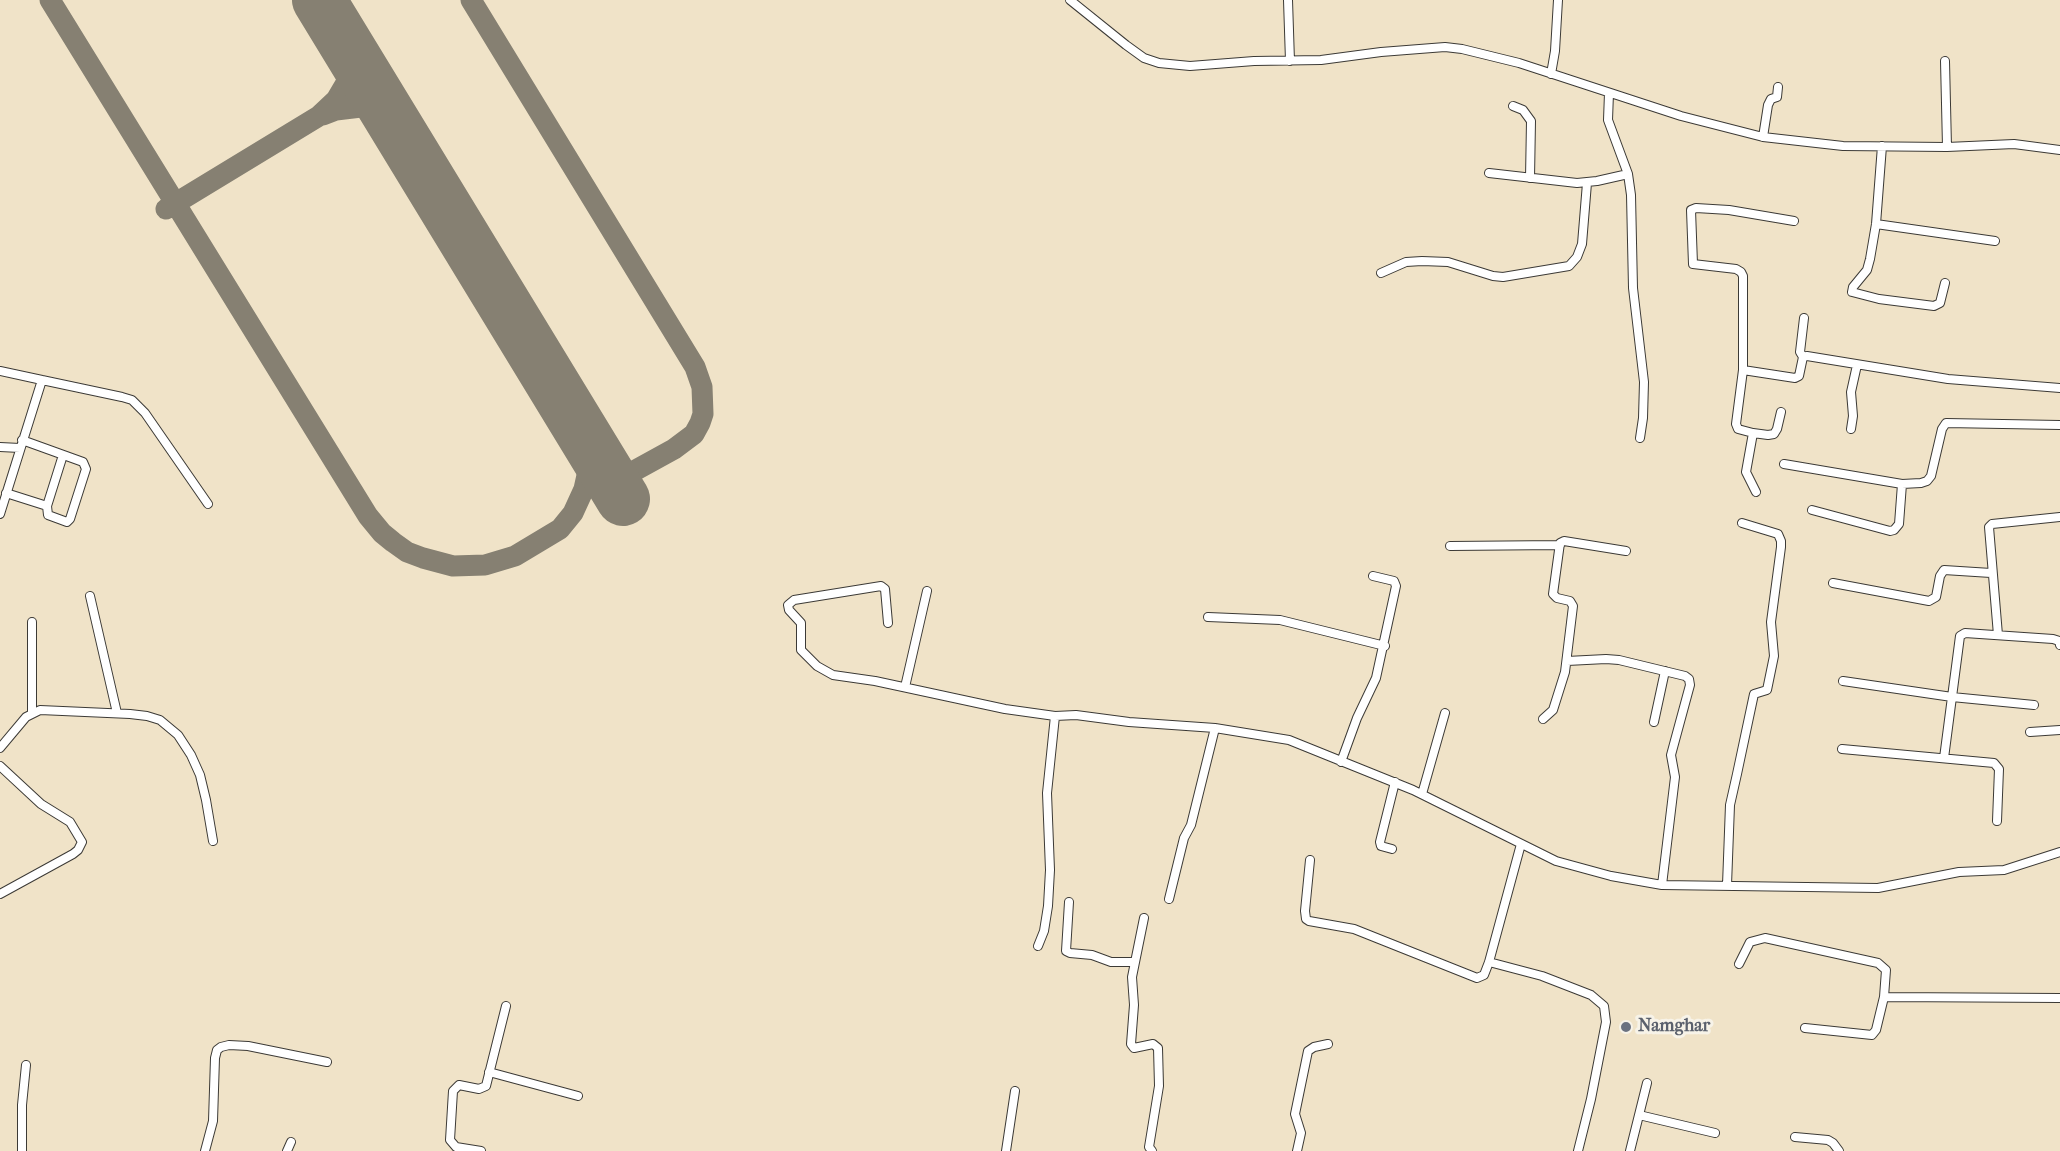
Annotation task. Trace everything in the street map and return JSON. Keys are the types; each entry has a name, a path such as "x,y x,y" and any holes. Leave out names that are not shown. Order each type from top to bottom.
{"street":[{"path":"1070,0 1144,58 1159,63 1190,66 1321,60 1381,52 1445,48 1476,51 1709,124 1763,137 1842,146 1947,147 2014,144 2060,150"},
{"path":"1288,0 1290,61"},
{"path":"1551,74 1555,51 1558,0"},
{"path":"1945,61 1947,147"},
{"path":"1763,137 1768,105 1771,99 1777,97 1778,87"},
{"path":"1609,93 1607,114 1609,128 1628,174 1634,288 1644,365 1644,399 1640,438"},
{"path":"1513,106 1523,110 1531,121 1530,177"},
{"path":"1882,146 1876,224 1869,265 1853,287 1852,292 1879,299 1934,306 1941,303 1945,283"},
{"path":"1489,173 1587,183 1628,174"},
{"path":"1381,273 1406,262 1422,261 1448,262 1492,276 1503,277 1569,266 1578,257 1581,244 1587,183"},
{"path":"1781,411 1774,434 1753,433 1738,429 1736,424 1743,370 1743,276 1742,272 1736,269 1693,264 1691,210 1696,208 1729,210 1794,221"},
{"path":"1876,224 1995,241"},
{"path":"1743,370 1795,378 1799,376 1803,357 1800,347 1804,318"},
{"path":"1803,357 1948,379 2060,388"},
{"path":"1851,429 1853,416 1851,392 1857,365"},
{"path":"0,371 132,400 145,413 208,504"},
{"path":"0,514 42,380"},
{"path":"1784,464 1902,484 1921,483 1931,476 1942,429 1946,423 2060,425"},
{"path":"1753,433 1746,472 1756,492"},
{"path":"0,447 21,444 63,455 83,462 87,466 70,519 64,522 48,515 47,506 63,455"},
{"path":"1812,510 1890,531 1894,530 1899,524 1902,484"},
{"path":"6,493 47,506"},
{"path":"1998,635 1991,573 1988,530 1990,525 2060,517"},
{"path":"1726,885 1730,805 1754,696 1756,693 1767,690 1774,656 1771,622 1781,541 1778,534 1742,523"},
{"path":"1543,718 1553,710 1568,660 1573,606 1570,601 1557,598 1553,594 1560,545 1564,541 1626,551"},
{"path":"1450,546 1560,545"},
{"path":"1833,584 1929,600 1936,597 1940,576 1944,570 1991,573"},
{"path":"1341,762 1357,718 1373,688 1385,646 1396,583 1373,576"},
{"path":"888,622 885,589 881,586 794,600 788,605 789,610 801,623 801,650 817,666 833,675 905,687 1005,709 1055,716 1215,728 1289,740 1395,782 1556,861 1582,870 1662,885 1878,888 1944,874 2004,870 2060,852"},
{"path":"905,687 927,591"},
{"path":"90,596 117,713"},
{"path":"1208,617 1280,620 1385,646"},
{"path":"32,622 32,713"},
{"path":"1944,758 1960,636 1965,633 2053,639 2059,641 2060,645"},
{"path":"1568,660 1606,659 1688,677 1690,682 1671,755 1675,777 1662,885"},
{"path":"1654,722 1665,671"},
{"path":"1843,681 1952,697 2034,705"},
{"path":"0,748 26,717 32,713 50,709 147,716 160,720 178,735 200,775 213,841"},
{"path":"1422,794 1445,712"},
{"path":"1038,946 1044,931 1048,906 1050,870 1047,793 1055,716"},
{"path":"1169,899 1184,838 1191,825 1215,728"},
{"path":"2030,732 2060,730"},
{"path":"1842,749 1990,762 1998,765 1997,821"},
{"path":"0,765 35,798 73,825 82,842 73,854 0,894"},
{"path":"1392,849 1381,846 1380,842 1395,782"},
{"path":"1310,860 1306,919 1354,929 1473,978 1480,978 1484,975 1489,962 1521,844"},
{"path":"1069,902 1066,951 1070,954 1092,955 1111,962 1134,962"},
{"path":"1144,918 1134,962 1131,1046 1134,1048 1153,1044 1158,1048 1159,1086 1149,1147 1152,1151"},
{"path":"1739,964 1747,947 1754,939 1765,938 1878,963 1886,969 1884,997 1876,1030 1872,1035 1805,1028"},
{"path":"1489,962 1542,976 1591,995 1604,1006 1606,1022 1578,1151"},
{"path":"1884,997 2060,998"},
{"path":"481,1151 456,1147 450,1140 453,1091 459,1085 484,1088 506,1006"},
{"path":"1298,1151 1301,1133 1295,1114 1308,1051 1328,1044"},
{"path":"205,1151 213,1121 214,1059 217,1050 221,1047 248,1046 327,1062"},
{"path":"22,1151 22,1105 26,1065"},
{"path":"489,1072 578,1096"},
{"path":"1630,1151 1647,1083"},
{"path":"1006,1151 1015,1091"},
{"path":"1639,1115 1715,1133"},
{"path":"1795,1137 1828,1140 1839,1151"},
{"path":"287,1151 291,1142"}],"taxiway":[{"path":"50,0 368,516 393,542 407,552 453,566 485,565 515,556 560,529 573,513 584,489 590,462 588,440"},
{"path":"471,0 695,367 702,387 703,414 694,434 674,449 614,482"},
{"path":"166,209 319,116 336,100 355,60"},
{"path":"323,115 336,110 361,107 374,109 393,120"}],"runway":[{"path":"319,0 623,499"}],"place":[{"name":"Namghar","path":"1626,1027"}]}
